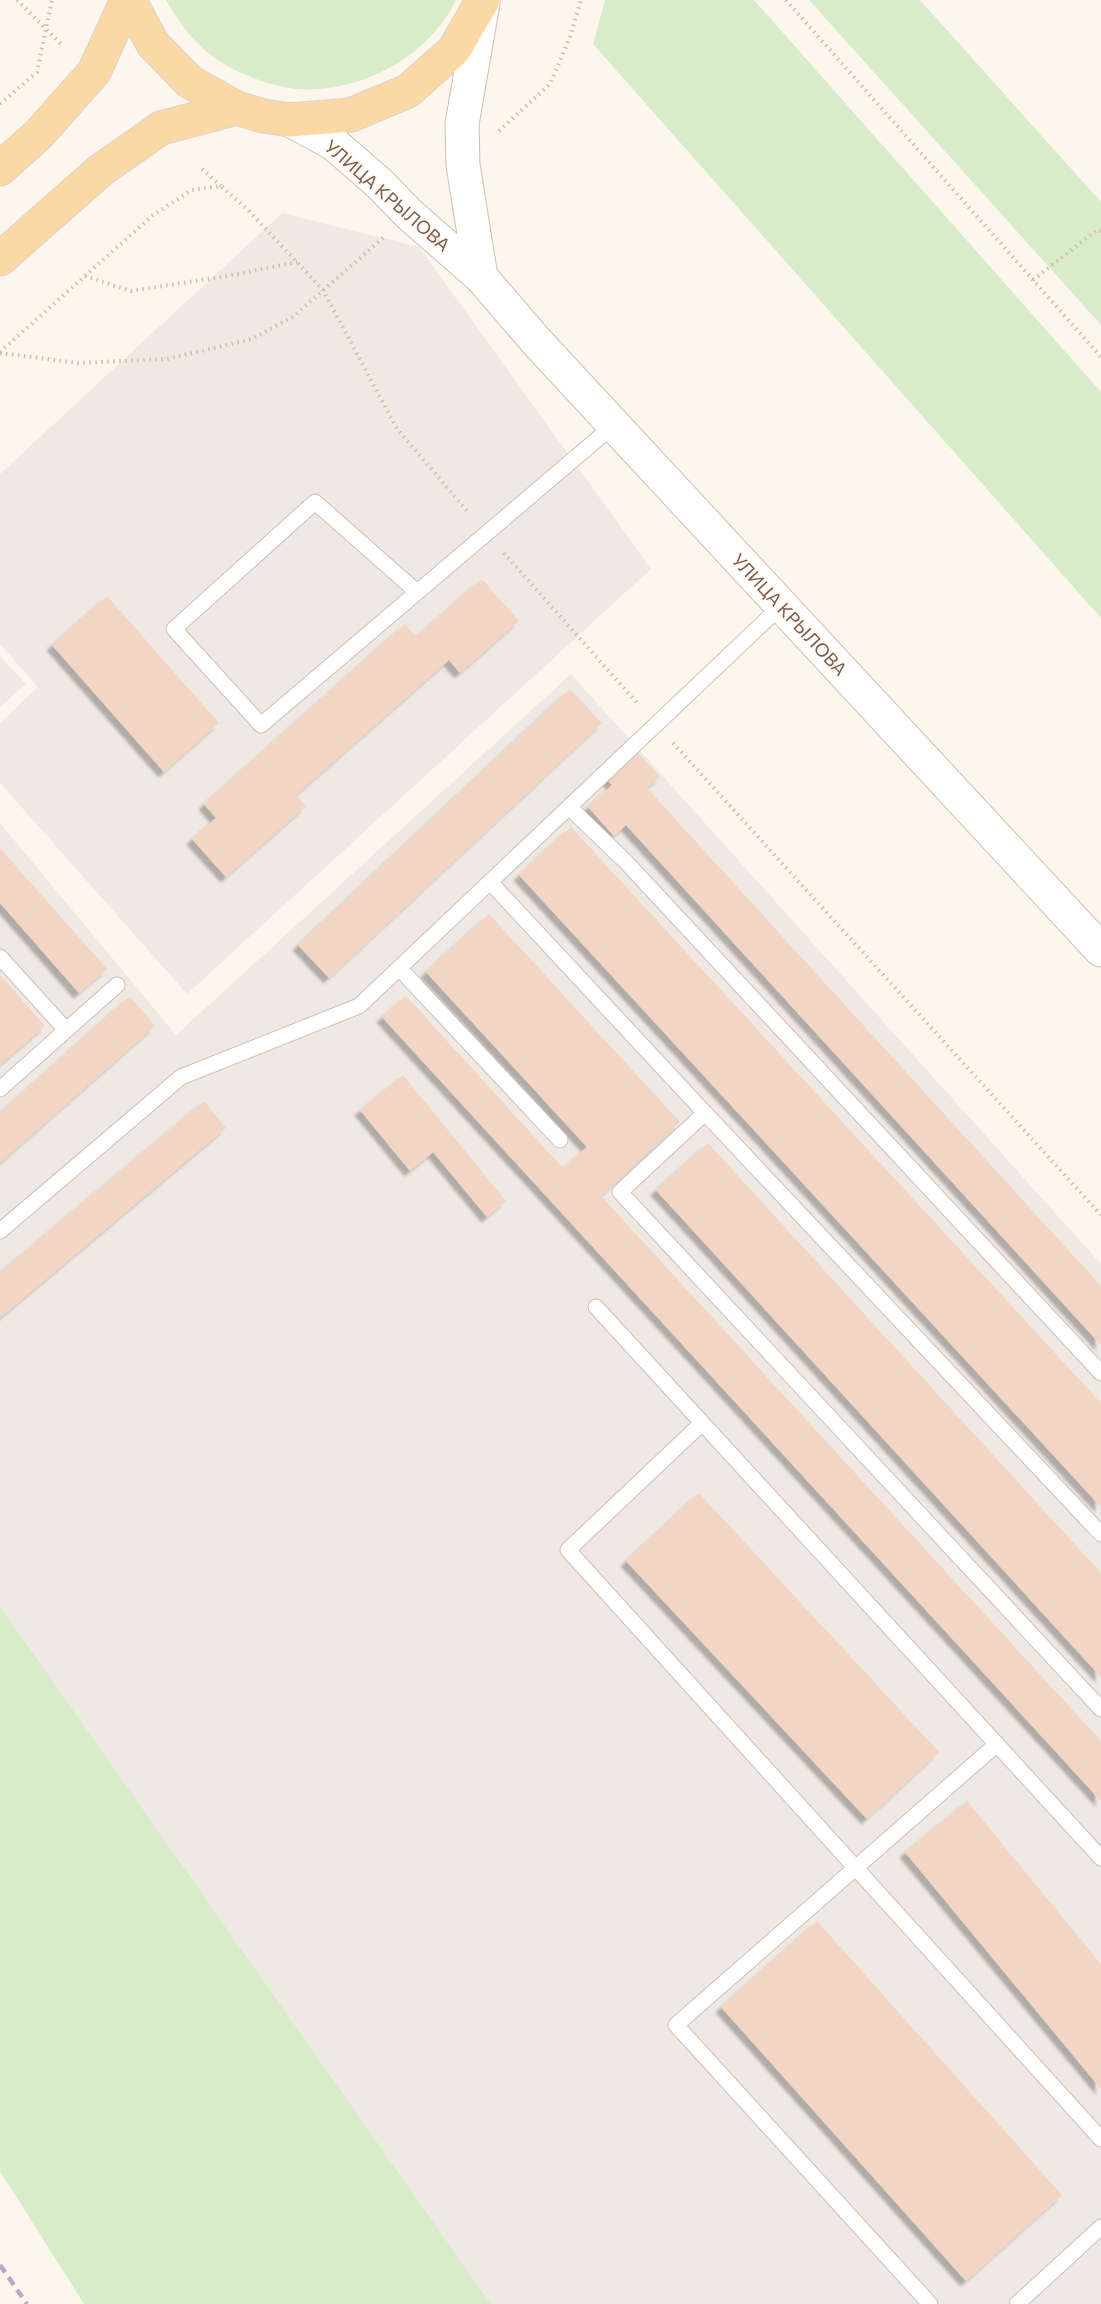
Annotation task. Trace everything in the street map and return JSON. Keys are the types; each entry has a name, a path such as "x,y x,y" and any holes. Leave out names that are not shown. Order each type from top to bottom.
{"main road":[{"path":"128,0 153,44 190,82 237,108 263,116 290,120 351,115 408,91 454,50 484,0"},
{"path":"0,169 39,134 94,72 128,0"},
{"path":"0,260 101,170 161,128 237,108"}],"street":[{"name":"УЛИЦА КРЫЛОВА","path":"481,277 463,165 462,124 484,0"},
{"name":"УЛИЦА КРЫЛОВА","path":"290,120 334,144 481,277 537,342 1101,950"}],"lane":[{"path":"417,592 315,502 174,629 261,725 614,425"},
{"path":"0,1231 181,1077 359,1006 781,606"},
{"path":"569,807 626,862 1101,1373"},
{"path":"490,882 1101,1533"},
{"path":"0,957 66,1030"},
{"path":"399,968 560,1140"},
{"path":"0,1089 117,985"},
{"path":"705,1113 620,1192 1101,1709"},
{"path":"596,1307 1101,1858"},
{"path":"702,1423 568,1550 1101,2139"},
{"path":"930,2304 676,2025 997,1744"},
{"path":"1017,2304 1101,2227"}],"path":[{"path":"17,0 44,30 61,44"},
{"path":"0,104 37,72 52,0"},
{"path":"496,133 550,84 569,40 581,0"},
{"path":"786,0 1101,357"},
{"path":"202,169 248,210 323,290 397,429 486,533 1101,1215"},
{"path":"0,353 153,215 192,190 221,186"},
{"path":"1033,280 1097,230 1101,231"},
{"path":"0,353 78,363 167,359 252,339 294,316 389,233"},
{"path":"85,276 131,291 234,275 297,262"}],"shaded area":[{"path":"282,213 419,247 651,569 187,994 0,783 0,723 38,687 0,644 0,474"},
{"path":"0,656 26,684 0,707"},
{"path":"571,674 1101,1264 1101,2304 491,2304 0,1606 0,823 176,1035"}],"green space":[{"path":"166,0 456,0 444,21 428,39 390,68 344,85 321,89 297,89 255,78 234,70 216,59 188,32"},
{"path":"605,0 754,0 1101,392 1101,618 593,44"},
{"path":"809,0 920,0 1101,202 1101,325"},
{"path":"0,1606 491,2304 84,2304 0,2171"}],"building":[{"path":"482,579 519,621 460,673 449,660 296,795 306,806 226,877 192,839 216,818 204,804 405,624 416,637"},
{"path":"107,596 219,723 164,772 52,645"},
{"path":"570,689 602,723 329,978 298,945"},
{"path":"635,750 660,777 647,788 1101,1286 1101,1345 626,825 614,836 588,807 612,785 605,777"},
{"path":"571,827 1101,1403 1101,1507 519,875"},
{"path":"0,848 107,969 79,993 0,903"},
{"path":"489,914 680,1122 601,1196 1101,1741 1101,1801 382,1017 406,996 563,1168 587,1147 426,972"},
{"path":"0,975 45,1026 0,1065"},
{"path":"130,996 155,1026 0,1163 0,1113"},
{"path":"403,1075 506,1201 487,1217 433,1152 410,1171 360,1110"},
{"path":"204,1101 226,1128 0,1318 0,1272"},
{"path":"708,1143 1101,1573 1101,1677 656,1190"},
{"path":"699,1493 939,1752 867,1819 626,1561"},
{"path":"967,1801 1101,1964 1101,2089 905,1852"},
{"path":"817,1921 1062,2195 966,2281 721,2007"}],"railway":[{"path":"0,2265 27,2304"}]}
